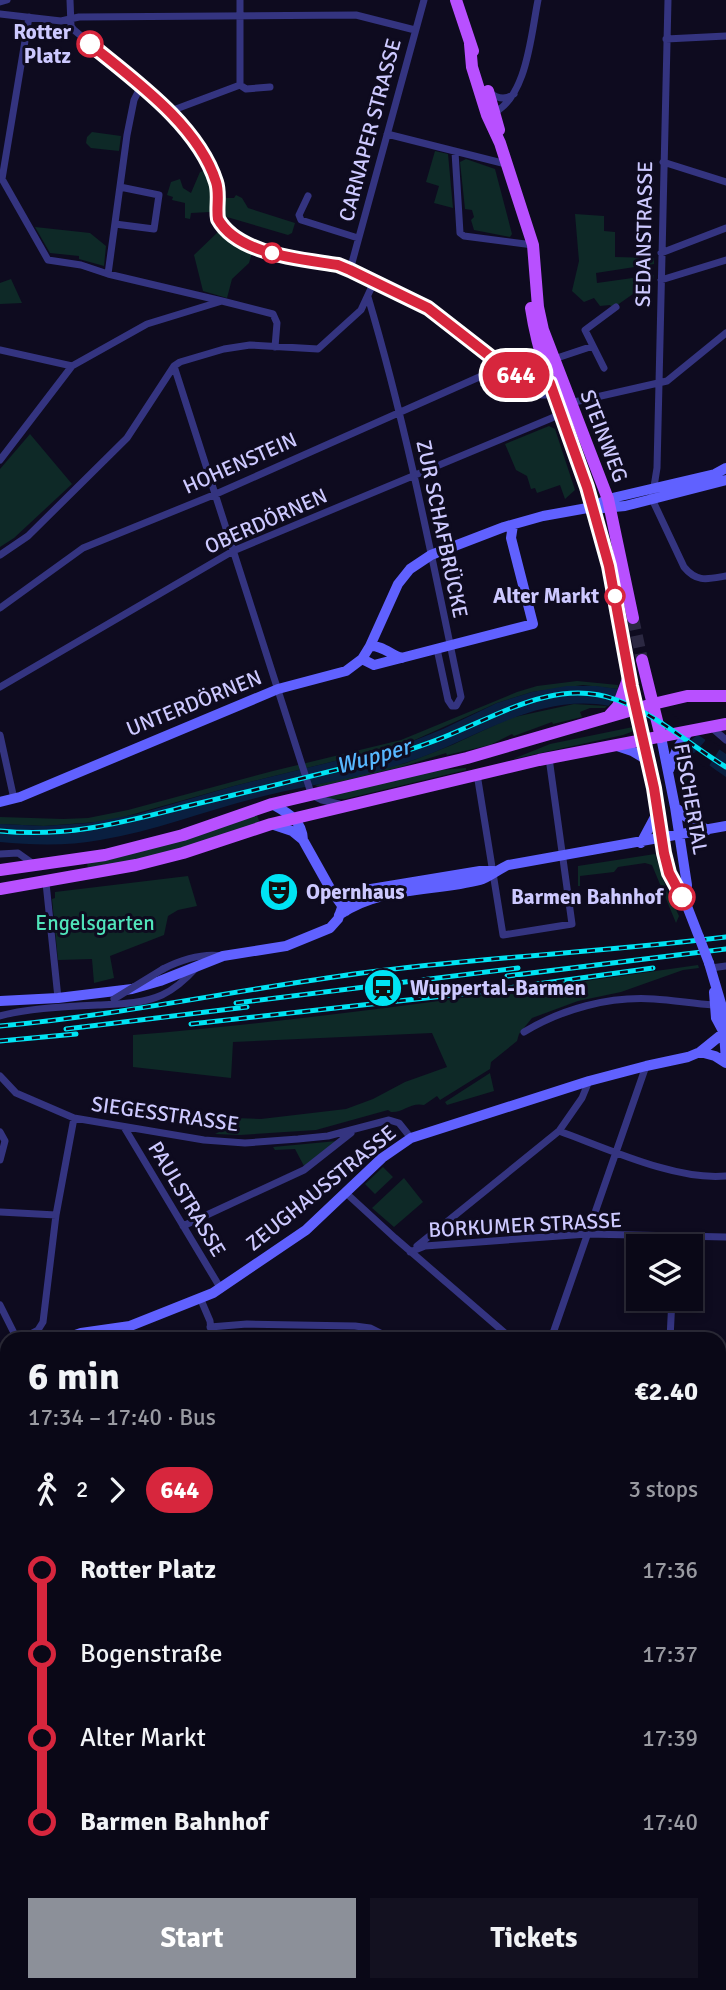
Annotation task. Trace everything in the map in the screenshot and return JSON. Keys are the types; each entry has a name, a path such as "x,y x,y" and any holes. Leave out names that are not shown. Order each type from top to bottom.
{"main road":[{"name":"STEINWEG","path":"456,0 488,90 491,114"},
{"name":"STEINWEG","path":"470,44 472,67 491,114 533,245 538,307 554,359 610,504 633,618"},
{"name":"STEINWEG","path":"536,270 531,304 534,330 559,415 593,507 620,620"},
{"path":"642,660 653,696"},
{"path":"614,714 628,677 637,715"},
{"path":"653,696 726,696"},
{"path":"637,715 653,696 687,696"},
{"name":"FISCHERTAL","path":"653,696 661,737"},
{"path":"0,870 76,860 144,846 311,792 467,758 614,714 637,715"},
{"name":"FISCHERTAL","path":"637,715 644,741"},
{"path":"0,889 81,877 183,853 271,824 477,774 726,724"},
{"path":"76,860 84,868 81,877"}],"street":[{"path":"70,0 71,20 80,37 141,86 196,143 215,180 218,219 224,228 258,249 338,265 428,308 541,395 551,389"},
{"path":"240,0 240,85"},
{"name":"CARNAPER STRASSE","path":"350,270 424,0"},
{"path":"491,114 505,106 520,84 538,0"},
{"name":"SEDANSTRASSE","path":"654,493 657,468 668,0"},
{"path":"0,14 61,21 79,17 356,15 415,30"},
{"path":"29,17 3,169 4,184 48,260 81,265 273,314 277,323 275,346"},
{"path":"666,39 726,36"},
{"path":"240,85 246,89 270,87"},
{"path":"168,112 240,85"},
{"path":"108,274 134,100 141,86"},
{"path":"488,90 500,98 509,98 515,94"},
{"path":"387,134 507,164"},
{"path":"455,152 460,233 464,236 533,245"},
{"path":"663,162 726,182"},
{"path":"115,224 154,229 159,195 120,187"},
{"path":"308,196 299,215 301,220 358,238"},
{"path":"661,253 726,228"},
{"path":"661,280 726,260"},
{"path":"0,555 28,536 127,438 174,366 231,347 250,345 318,349 361,310 374,282"},
{"name":"ZUR SCHAFBRÜCKE","path":"368,297 399,412 431,555 461,696 456,706 452,706 448,699 438,649"},
{"path":"0,460 72,366 147,324 222,301"},
{"path":"604,368 585,330 616,307"},
{"path":"523,382 551,389 569,398 659,384 681,370 726,333"},
{"path":"554,359 593,346"},
{"path":"0,350 72,366"},
{"path":"174,366 311,792 322,800 347,806"},
{"name":"HOHENSTEIN","path":"0,608 83,548 216,494 503,366"},
{"path":"551,389 569,398"},
{"name":"OBERDÖRNEN","path":"0,687 233,551 559,415"},
{"path":"657,468 670,484"},
{"path":"654,493 670,484 715,474 726,468"},
{"path":"362,659 398,584 410,569 431,555 460,542 543,516 726,480"},
{"path":"654,493 684,567 695,579 726,576"},
{"name":"UNTERDÖRNEN","path":"0,802 14,799 278,689 346,671 362,659 374,665 533,624 511,538 513,525"},
{"path":"370,646 380,646 393,656 402,658"},
{"path":"669,770 677,749 699,729 726,740"},
{"path":"0,735 14,799"},
{"name":"FISCHERTAL","path":"661,737 669,770 687,885 685,901"},
{"name":"FISCHERTAL","path":"644,741 669,873 685,901 710,965 725,1017 726,1062"},
{"path":"617,746 649,761"},
{"path":"477,774 503,935 572,924 548,758"},
{"path":"272,804 295,818 303,833 303,840"},
{"path":"675,807 685,817 707,830"},
{"path":"641,843 657,813"},
{"path":"271,824 292,831 303,840 342,911"},
{"path":"0,1001 58,998 132,989 223,956 286,946 327,931 348,898 359,891 494,871 508,865 726,826"},
{"path":"0,854 18,853 36,866"},
{"path":"46,883 58,998"},
{"path":"96,1005 114,999 163,969 189,958 212,954 223,956"},
{"path":"0,1016 117,1005 162,995 188,978 199,965"},
{"path":"710,965 726,966"},
{"path":"524,1031 561,1014 613,1000 653,999 720,1004"},
{"name":"ZEUGHAUSSTRASSE","path":"117,1332 201,1300 221,1289 306,1230 382,1158 411,1138 589,1082 688,1057 725,1032"},
{"path":"699,1052 726,1062"},
{"path":"553,1332 646,1066"},
{"name":"SIEGESSTRASSE","path":"0,1076 16,1093 74,1118 214,1141 244,1143 318,1137 389,1120 399,1123 411,1138"},
{"path":"410,1252 559,1131 582,1098 589,1082"},
{"path":"34,1332 43,1322 56,1215 74,1118"},
{"name":"PAULSTRASSE","path":"124,1127 221,1289"},
{"path":"183,1226 303,1170 354,1130"},
{"path":"559,1131 663,1168 715,1177 726,1176"},
{"path":"0,1132 5,1141 0,1160"},
{"path":"346,1193 504,1332"},
{"path":"0,1212 56,1215"},
{"name":"BORKUMER STRASSE","path":"410,1252 425,1246 587,1234 626,1235"},
{"name":"BORKUMER STRASSE","path":"703,1237 726,1237"},
{"path":"201,1300 211,1332"},
{"path":"0,1305 15,1332"},
{"path":"671,1332 672,1311"},
{"path":"211,1327 247,1324 355,1326 378,1332"}],"green space":[{"path":"92,132 121,136 119,151 91,148 86,143"},
{"path":"435,151 448,154 453,208 434,203 439,186 426,182"},
{"path":"466,159 495,169 512,234 510,237 474,230 472,210 465,209 460,162"},
{"path":"203,171 211,188 210,212 191,213 190,219 185,218 185,203 172,200 173,197 167,195 171,182 180,179 183,188 191,193 200,172"},
{"path":"236,195 242,198 248,208 295,223 292,233 288,235 227,217 225,221 222,215 222,198 234,198"},
{"path":"575,214 604,216 604,231 615,232 615,257 654,258 654,264 596,273 597,283 654,275 653,280 613,308 610,305 600,306 594,298 584,302 572,291 579,261"},
{"path":"35,227 90,233 106,246 104,266 79,259 79,256 50,253"},
{"path":"220,230 224,236 252,253 249,263 232,279 227,298 203,291 194,255"},
{"path":"11,279 22,303 0,304 0,283"},
{"path":"549,426 555,429 575,490 565,499 560,485 537,493 535,488 531,489 527,476 516,470 505,444"},
{"path":"30,434 72,484 14,538 0,547 0,469"},
{"path":"577,681 618,685 618,689 583,685 532,692 497,703 408,743 234,786 109,821 44,826 0,824 0,817 88,818 128,810 401,740 517,692 537,686"},
{"path":"574,704 607,706 580,712 582,717 553,724 552,722 514,736 512,734 490,745 447,755 446,753 318,787 315,785 406,763 510,718"},
{"path":"633,727 634,731 623,735 513,759 550,744"},
{"path":"680,751 689,763 683,769 689,775 686,781 690,806 689,810 685,811 677,765"},
{"path":"466,768 345,799 326,799 323,796 428,771"},
{"path":"256,813 260,823 165,854 88,869 87,863"},
{"path":"655,854 679,916 676,923 652,865 645,863 618,867 614,872 580,876 578,886 578,866"},
{"name":"Engelsgarten","path":"188,876 197,906 178,910 168,916 164,935 110,956 114,978 94,983 92,959 58,960 52,899 55,898 55,892"},
{"path":"698,965 699,968 683,970 621,992 578,1001 532,1018 519,1034 517,1041 491,1062 490,1069 440,1100 437,1096 424,1105 415,1105 395,1112 388,1110 316,1130 215,1134 235,1118 261,1119 346,1109 373,1099 405,1082 447,1067 432,1033 233,1042 231,1078 133,1067 133,1035 346,1013"},
{"path":"490,1073 494,1091 447,1105 445,1102"},
{"path":"337,1141 304,1166 295,1149 275,1150 273,1147"},
{"path":"383,1167 393,1177 375,1194 365,1184"},
{"path":"404,1178 423,1202 394,1227 372,1208"}],"water":[{"name":"Wupper","path":"567,686 618,689 675,719 726,754 726,777 654,726 624,710 582,704 556,706 506,721 390,768 264,796 142,831 76,843 0,842 0,824 44,826 89,823 138,814 234,786 408,743 497,703 532,692"}],"pier":[{"path":"619,686 659,705 702,735 696,736 685,745 684,749 688,754 699,748 705,737 721,747 707,769 643,724 606,709 615,698"}],"tunnel":[{"path":"633,618 642,660"},
{"path":"620,620 626,662"}],"railway":[{"path":"0,831 26,833 75,830 146,816 384,758 433,741 510,708 573,693 595,694 631,706 726,767"},
{"path":"0,1026 91,1015 362,973 726,937"},
{"path":"507,976 726,949"},
{"path":"236,1003 518,968"},
{"path":"191,1024 480,992 653,968"},
{"path":"66,1029 247,1007"},
{"path":"0,1041 76,1034"}],"bus line":[{"name":"644","path":"90,44 156,98 196,143 217,184 218,219 231,233 258,249 338,265 350,270 428,308 523,382 550,383 587,487 609,566 631,686 649,761 664,853 669,873 682,897"}],"place":[{"name":"Rotter Platz","path":"90,44"},
{"name":"Alter Markt","path":"615,596"},
{"name":"Opernhaus","path":"279,892"},
{"name":"Barmen Bahnhof","path":"682,897"},
{"name":"Wuppertal-Barmen","path":"383,988"}]}
